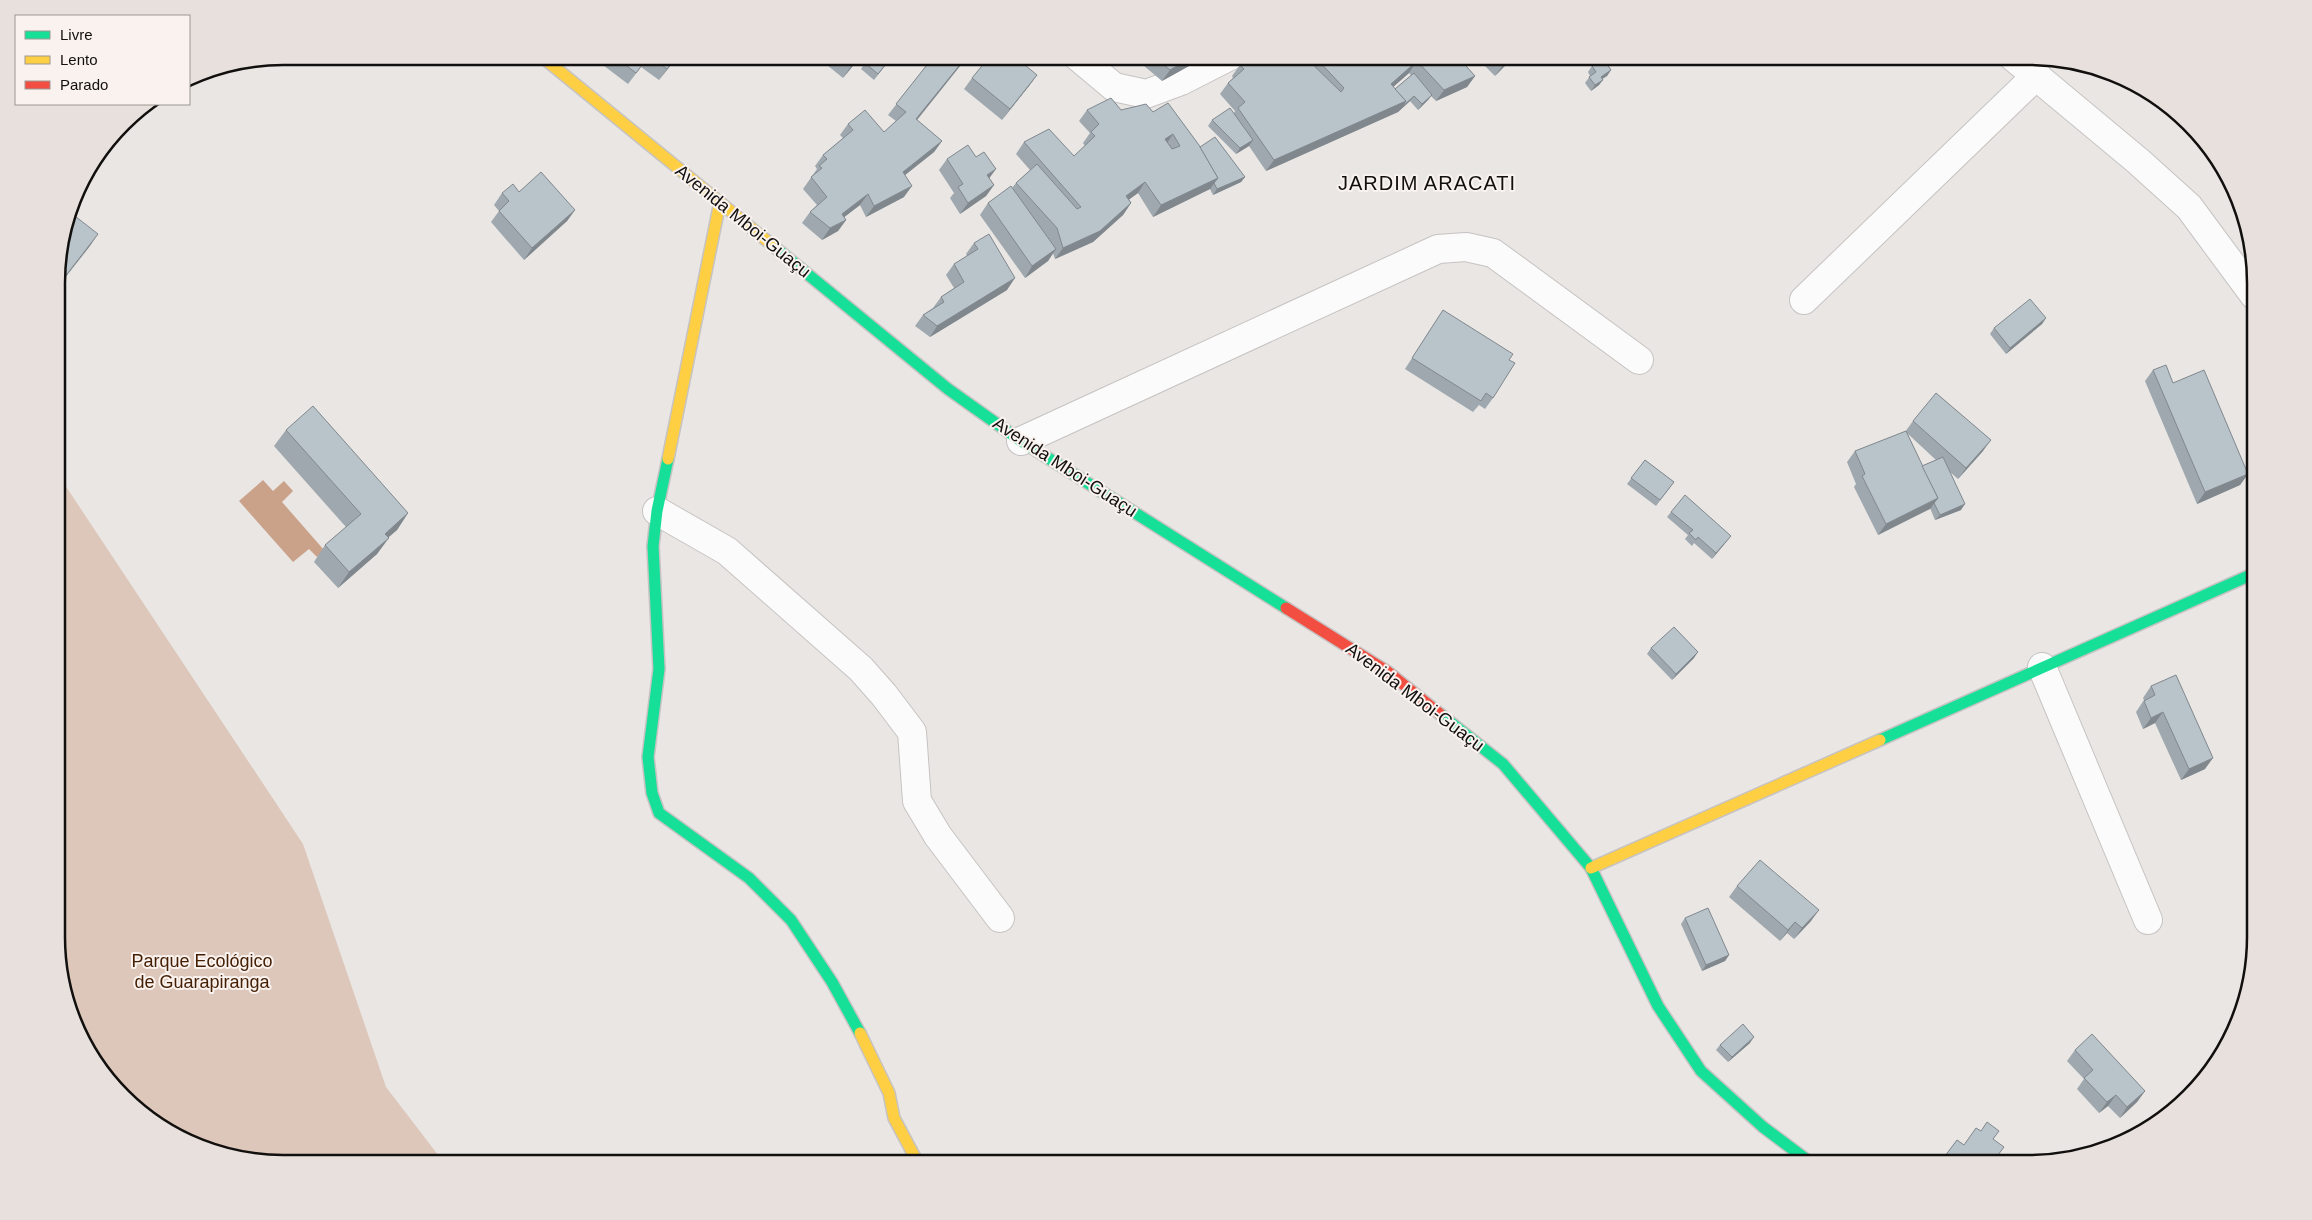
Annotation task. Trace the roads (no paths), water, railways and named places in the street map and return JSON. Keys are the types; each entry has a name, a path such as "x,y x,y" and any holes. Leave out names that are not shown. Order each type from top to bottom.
{"street":[{"name":"Avenida Mboi-Guaçu","path":"551,65 948,389 1021,441 1388,672 1503,764 1591,868 1658,1006 1701,1071 1764,1127 1801,1155"},
{"path":"1088,65 1114,87 1146,94 1181,81 1212,65"},
{"path":"2024,65 2189,207 2247,286"},
{"path":"1804,300 2037,75"},
{"path":"720,202 657,511 653,546 659,669 648,757 652,793 659,813 749,878 791,920 832,982 876,1063 889,1093 894,1118 914,1155"},
{"path":"1021,441 1438,249 1466,248 1492,253 1639,360"},
{"path":"657,511 727,551 861,669 884,695 912,732 917,801 938,836 1000,918"},
{"path":"1591,868 2247,577"},
{"path":"2042,667 2148,920"}],"district":[{"name":"JARDIM ARACATI","path":"1427,183"}],"park label":[{"name":"Parque Ecológico de Guarapiranga","path":"202,971"}]}
